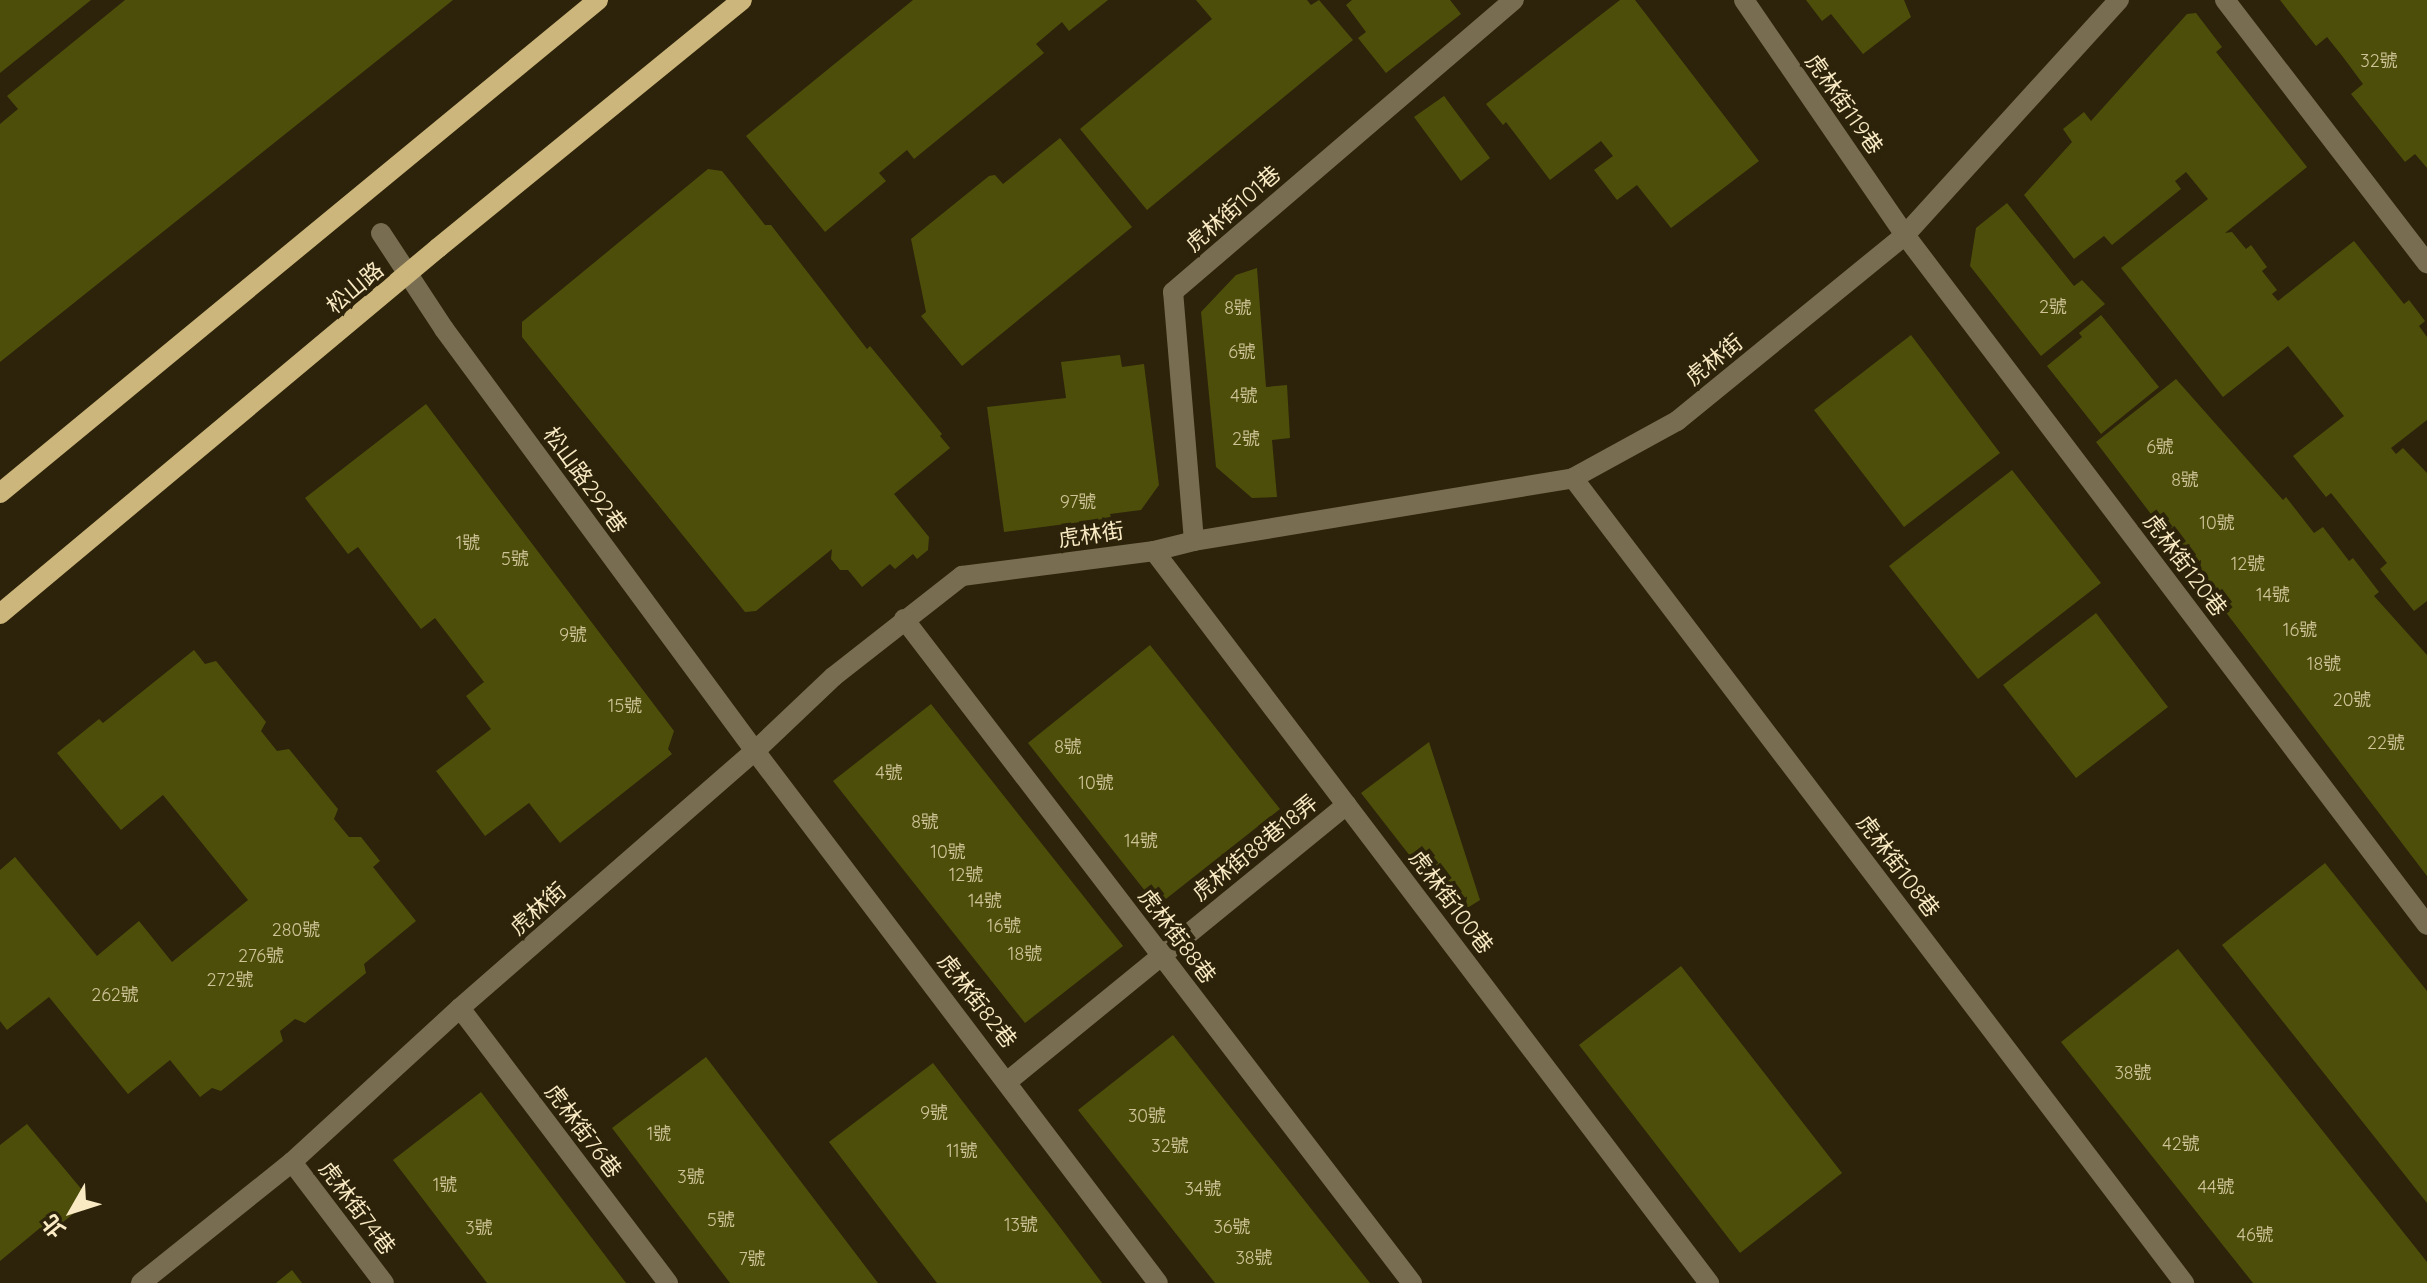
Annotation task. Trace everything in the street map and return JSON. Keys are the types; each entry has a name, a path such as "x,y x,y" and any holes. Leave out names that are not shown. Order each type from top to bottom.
{"main road":[{"path":"0,493 598,0"},
{"name":"松山路","path":"0,614 742,0"}],"street":[{"name":"虎林街101巷","path":"1194,541 1173,292 1514,0"},
{"name":"虎林街119巷","path":"1744,0 1905,235"},
{"name":"虎林街","path":"141,1283 292,1162 460,1008 755,751 833,677 962,576 1154,551 1194,541 1573,478 1677,421 1905,235 2119,0"},
{"path":"2225,0 2427,263"},
{"name":"松山路292巷","path":"381,233 407,275 755,751"},
{"name":"虎林街120巷","path":"1905,235 2427,925"},
{"name":"虎林街108巷","path":"1573,478 2184,1283"},
{"name":"虎林街100巷","path":"1154,551 1709,1283"},
{"name":"虎林街88巷","path":"904,619 1412,1283"},
{"name":"虎林街82巷","path":"755,751 1008,1081 1158,1283"},
{"name":"虎林街88巷18弄","path":"1008,1081 1347,805"},
{"name":"虎林街76巷","path":"460,1008 668,1283"},
{"name":"虎林街74巷","path":"292,1162 384,1283"}],"building":[{"path":"0,0 91,0 0,73"},
{"path":"125,0 453,0 0,362 0,124 18,109 7,96"},
{"path":"913,0 1108,0 1069,31 1062,22 1036,44 1044,53 914,159 907,150 879,173 886,181 825,232 746,136"},
{"path":"1196,0 1307,0 1311,5 1319,0 1353,40 1147,210 1080,129 1212,19"},
{"path":"1352,0 1450,0 1461,14 1386,73 1358,38 1366,32 1346,5"},
{"path":"1620,0 1635,0 1759,161 1671,228 1637,185 1617,200 1594,170 1613,156 1601,141 1550,180 1506,122 1503,125 1486,104"},
{"path":"1806,0 1904,0 1911,17 1863,54 1831,14 1822,21"},
{"path":"2280,0 2427,0 2427,168 2415,154 2405,162 2351,94 2363,84 2343,57 2327,37 2316,46"},
{"path":"2196,13 2222,47 2216,52 2307,167 2225,233 2232,232 2246,249 2251,245 2267,267 2262,271 2277,290 2272,294 2278,301 2354,241 2404,304 2409,300 2425,321 2419,326 2427,337 2427,420 2391,448 2396,454 2403,448 2427,473 2427,601 2414,611 2380,569 2387,563 2331,493 2326,497 2293,456 2344,416 2288,346 2223,397 2121,268 2208,199 2186,172 2175,181 2181,189 2112,245 2104,236 2074,259 2024,195 2072,142 2063,129 2084,112 2091,121 2187,14"},
{"path":"1444,96 1490,158 1461,181 1414,117"},
{"path":"1060,138 1132,227 962,366 921,316 926,312 911,239 989,176 995,175 1003,184"},
{"path":"708,169 722,171 765,225 771,225 867,349 870,346 950,448 894,494 929,537 928,550 917,559 913,554 895,569 890,564 862,587 848,570 840,570 831,559 832,549 756,611 745,612 522,337 522,322"},
{"path":"2007,203 2074,286 2082,280 2105,304 2041,356 1970,266 1976,228"},
{"path":"1257,268 1266,387 1287,385 1290,438 1272,440 1277,497 1252,498 1216,467 1201,312 1236,275"},
{"path":"2101,315 2159,387 2101,434 2047,366 2082,337 2079,333"},
{"path":"1911,335 2000,453 1904,527 1814,410"},
{"path":"1120,355 1122,367 1144,364 1159,485 1141,510 1110,514 1111,518 1004,532 987,407 1066,398 1061,362"},
{"path":"2176,379 2283,500 2286,497 2314,533 2323,527 2349,561 2353,558 2379,592 2374,596 2427,655 2427,876 2096,442"},
{"path":"426,404 674,731 668,749 672,754 560,843 529,803 485,836 436,771 491,729 466,696 484,682 435,618 421,629 358,547 348,554 305,498"},
{"path":"2012,470 2101,583 1978,679 1889,566"},
{"path":"2096,613 2168,707 2076,778 2003,685"},
{"path":"1150,645 1280,809 1157,906 1028,743"},
{"path":"194,650 205,664 216,661 266,722 261,731 277,751 289,749 338,809 334,819 349,837 361,837 380,861 373,867 416,921 364,964 366,973 305,1023 295,1019 280,1031 283,1041 221,1091 212,1088 200,1097 170,1060 128,1094 49,997 7,1030 0,1021 0,870 15,857 97,956 139,921 172,962 248,900 163,795 121,830 57,753 99,719 103,723"},
{"path":"931,704 1123,946 1025,1023 833,781"},
{"path":"1429,742 1480,900 1456,915 1361,793"},
{"path":"2325,863 2427,991 2427,1203 2222,945"},
{"path":"2178,949 2427,1262 2427,1283 2253,1283 2061,1042"},
{"path":"1681,966 1842,1173 1740,1253 1579,1045"},
{"path":"1173,1035 1370,1283 1215,1283 1078,1110"},
{"path":"706,1057 878,1283 730,1283 612,1128"},
{"path":"933,1063 1102,1283 937,1283 829,1142"},
{"path":"481,1092 626,1283 487,1283 393,1160"},
{"path":"27,1124 83,1191 77,1196 84,1205 46,1236 40,1228 0,1261 0,1145"},
{"path":"292,1270 302,1283 276,1283"}]}
